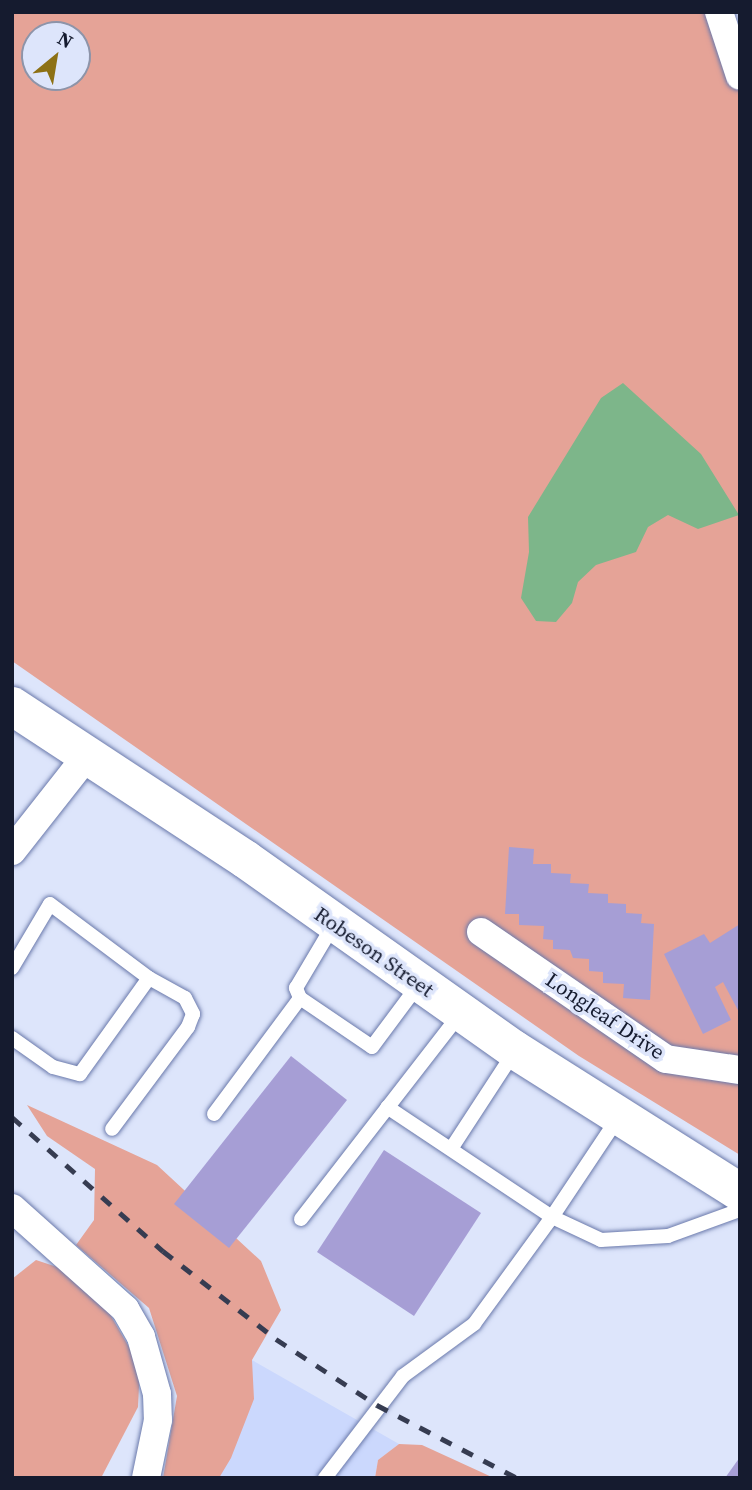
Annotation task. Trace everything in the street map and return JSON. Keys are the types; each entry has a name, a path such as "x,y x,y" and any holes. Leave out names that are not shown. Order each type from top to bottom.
{"main road":[{"name":"Robeson Street","path":"14,711 89,753 515,1050 740,1192"}],"street":[{"path":"719,12 740,76"},
{"path":"12,851 89,753"},
{"name":"Longleaf Drive","path":"481,932 667,1059 740,1070"},
{"path":"12,1208 125,1309 141,1337 157,1407 146,1478"}],"lane":[{"path":"12,968 50,904 149,978 185,998 193,1014 112,1129"},
{"path":"334,924 296,988 300,998 372,1047 419,984"},
{"path":"12,1038 53,1068 80,1074 149,978"},
{"path":"214,1114 300,998"},
{"path":"301,1219 461,1013"},
{"path":"451,1149 515,1050"},
{"path":"387,1107 552,1217 601,1240 668,1236 740,1210"},
{"path":"325,1478 403,1376 474,1324 552,1217 619,1117"}],"shaded area":[{"path":"12,12 705,12 740,91 740,1155 579,1056 12,661"},
{"path":"623,383 701,454 739,515 698,529 668,515 648,527 636,552 596,565 578,582 572,603 556,622 536,621 521,598 529,552 528,517 601,398"},
{"path":"27,1105 157,1165 261,1261 281,1310 252,1360 254,1399 231,1458 219,1478 163,1478 177,1396 149,1308 76,1245 94,1220 95,1169 47,1136"},
{"path":"36,1260 60,1268 104,1304 140,1366 138,1407 101,1478 12,1478 12,1279"},
{"path":"252,1360 399,1444 378,1460 375,1478 187,1478"},
{"path":"399,1444 422,1445 494,1478 375,1478 378,1460"}],"building":[{"path":"509,847 534,849 533,864 551,864 551,873 571,874 570,883 589,884 588,893 608,894 608,903 626,904 626,913 642,914 641,923 654,924 650,1000 623,998 624,984 603,983 603,972 589,971 589,959 573,958 570,950 553,949 553,940 543,939 544,926 519,925 519,914 505,914"},
{"path":"740,924 740,1014 723,982 715,987 731,1020 703,1034 664,954 704,934 710,943"},
{"path":"291,1056 347,1100 229,1248 174,1204"},
{"path":"384,1150 481,1213 414,1316 317,1252"},
{"path":"740,1457 740,1478 725,1478"}],"railway":[{"path":"12,1117 163,1251 276,1339 377,1405 517,1478"}]}
